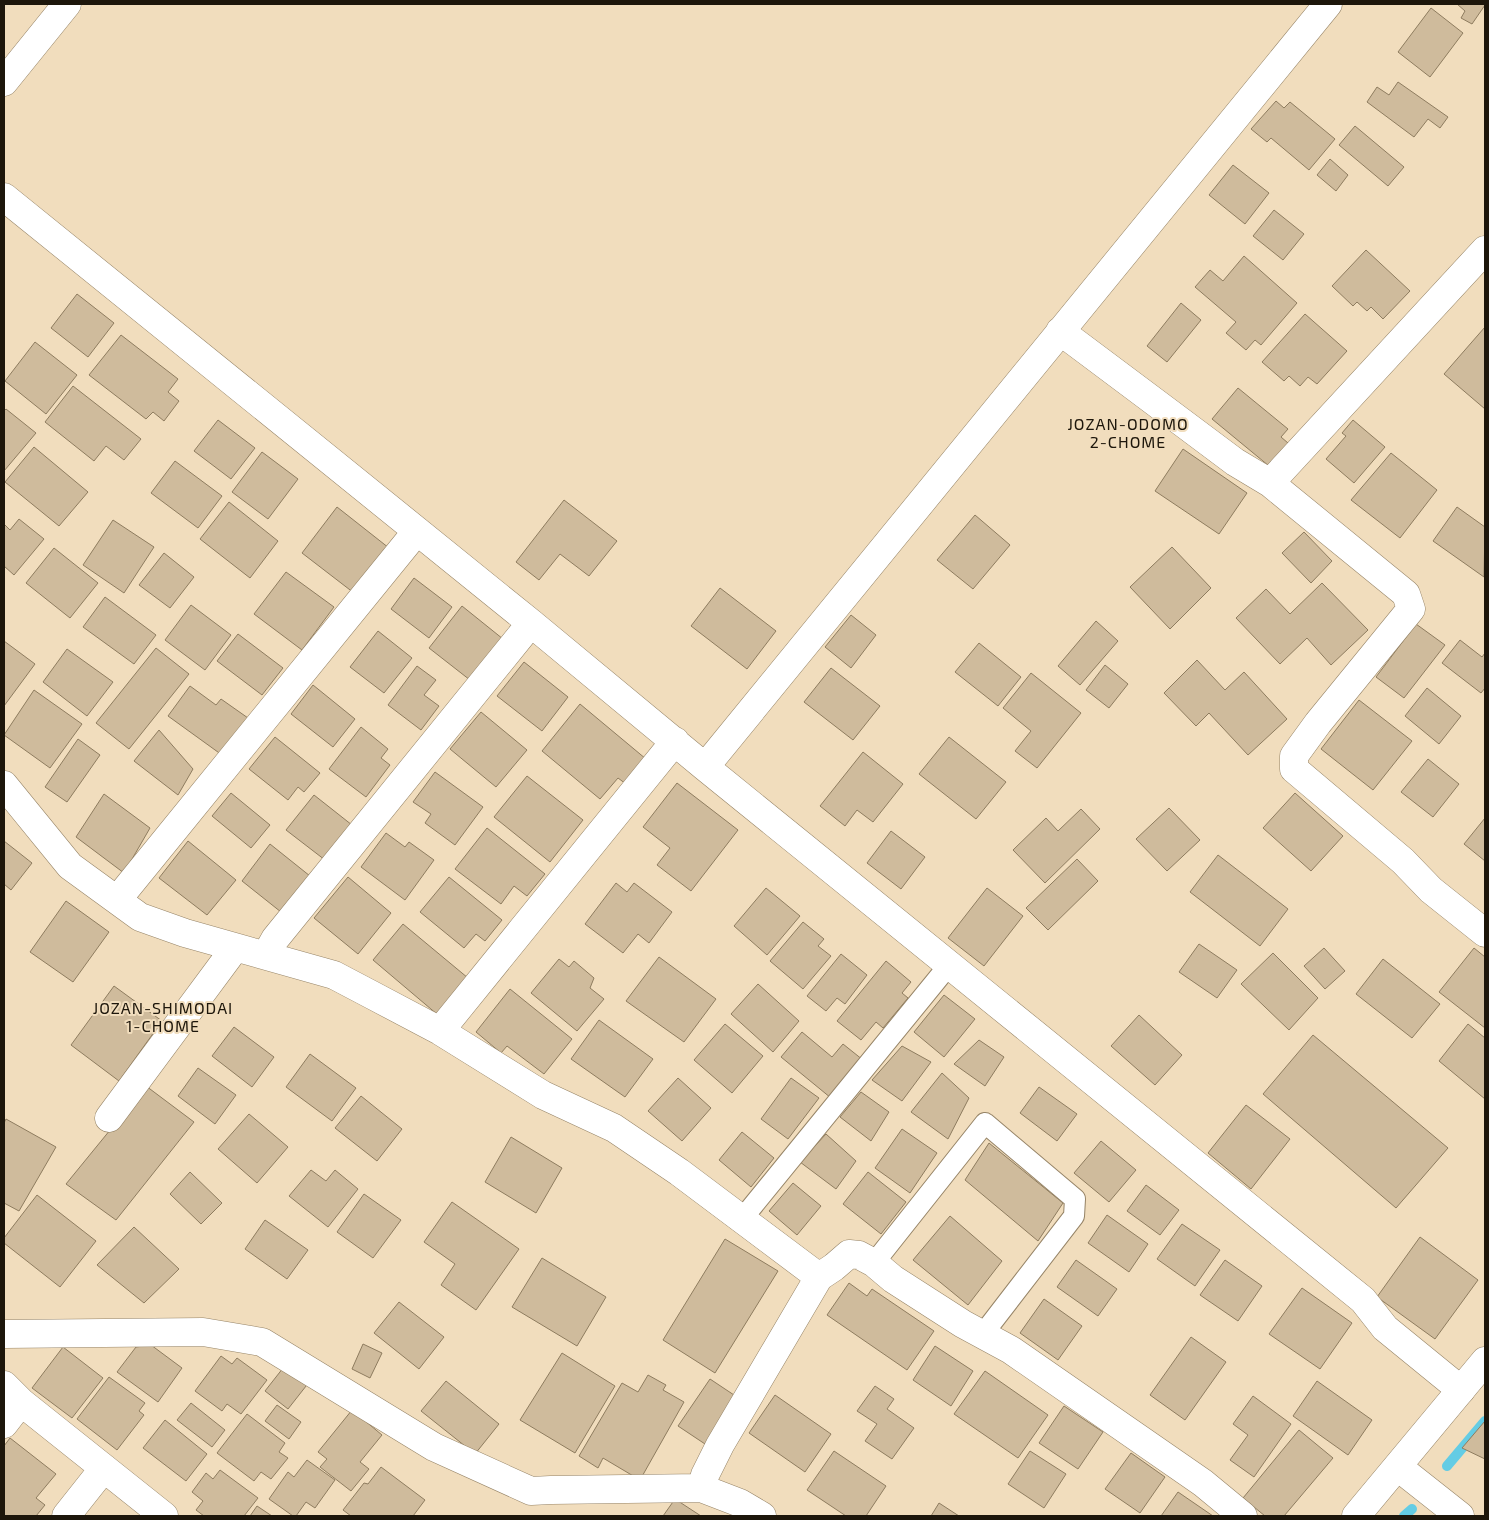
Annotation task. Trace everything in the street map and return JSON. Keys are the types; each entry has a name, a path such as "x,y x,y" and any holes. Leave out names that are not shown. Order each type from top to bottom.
{"street":[{"path":"4,82 67,4"},
{"path":"705,767 1328,4"},
{"path":"4,197 417,530 705,767 1363,1300 1385,1328 1461,1390"},
{"path":"1270,483 1485,250"},
{"path":"1060,331 1235,462 1270,483 1406,594 1410,608 1294,756 1294,768 1404,861 1431,890 1485,933"},
{"path":"116,900 417,530"},
{"path":"266,955 275,939 531,623"},
{"path":"440,1032 675,741"},
{"path":"4,785 70,866 140,916 185,933 334,975 440,1032 543,1095 614,1128 679,1172 819,1277"},
{"path":"109,1118 235,948"},
{"path":"701,1488 705,1475 720,1445 819,1277 849,1254 859,1255 874,1263 908,1289 1018,1355 1203,1483 1243,1516"},
{"path":"4,1334 203,1332 262,1342 434,1447 531,1491 701,1488 740,1503 760,1516"},
{"path":"1356,1516 1485,1361"},
{"path":"4,1424 13,1394 164,1516"},
{"path":"1398,1467 1460,1516"},
{"path":"66,1516 104,1468"}],"lane":[{"path":"742,1219 949,965"},
{"path":"874,1263 986,1123 1074,1199 1074,1216 983,1334"}],"building":[{"path":"1457,4 1485,5 1472,24 1461,18 1465,11"},
{"path":"1431,8 1463,33 1430,77 1398,52"},
{"path":"1398,82 1448,117 1440,128 1428,119 1414,137 1367,102 1377,87 1389,95"},
{"path":"1276,101 1284,108 1290,102 1335,139 1309,170 1271,138 1267,142 1251,129"},
{"path":"1355,126 1404,167 1388,186 1339,145"},
{"path":"1330,159 1348,175 1336,191 1317,175"},
{"path":"1233,165 1269,193 1245,224 1209,195"},
{"path":"1274,210 1304,234 1283,260 1253,236"},
{"path":"1366,250 1410,291 1383,319 1371,307 1367,311 1357,302 1353,306 1332,286"},
{"path":"1244,256 1297,303 1261,345 1255,340 1246,350 1226,333 1236,322 1195,287 1210,270 1223,281"},
{"path":"77,294 114,323 88,357 51,328"},
{"path":"1181,303 1201,320 1167,362 1147,346"},
{"path":"1305,314 1347,351 1317,384 1308,377 1300,386 1289,376 1284,381 1262,362"},
{"path":"1485,327 1485,409 1444,374"},
{"path":"121,335 178,379 168,392 179,401 164,421 153,412 146,419 89,375"},
{"path":"35,342 77,375 46,414 5,381"},
{"path":"73,386 141,439 124,460 106,446 94,461 45,422"},
{"path":"1238,388 1288,429 1281,437 1288,443 1269,466 1212,419"},
{"path":"6,409 36,433 4,471 4,411"},
{"path":"218,420 255,448 231,479 194,451"},
{"path":"1353,420 1385,447 1354,483 1326,459 1346,436 1342,433"},
{"path":"34,447 88,492 59,526 5,482"},
{"path":"1183,449 1247,493 1219,534 1155,491"},
{"path":"262,452 298,479 268,519 232,492"},
{"path":"1391,453 1437,490 1400,538 1351,500"},
{"path":"175,461 222,496 198,528 151,493"},
{"path":"564,500 617,541 589,576 560,554 539,580 516,562"},
{"path":"229,502 278,541 250,578 200,539"},
{"path":"337,507 389,548 354,593 302,553"},
{"path":"1457,507 1485,527 1484,577 1433,541"},
{"path":"975,515 1010,545 973,589 937,560"},
{"path":"19,519 44,539 14,575 4,566 4,524 10,530"},
{"path":"113,520 154,547 124,593 83,565"},
{"path":"1304,532 1332,561 1311,583 1282,553"},
{"path":"1172,547 1211,588 1170,629 1130,587"},
{"path":"54,548 98,583 70,618 26,583"},
{"path":"164,553 194,577 170,608 139,585"},
{"path":"286,572 334,607 302,650 254,614"},
{"path":"414,578 452,607 429,638 391,609"},
{"path":"1322,583 1368,630 1331,665 1307,638 1280,664 1236,618 1266,589 1290,614"},
{"path":"720,588 776,631 747,669 691,626"},
{"path":"105,597 156,635 134,664 83,627"},
{"path":"191,605 231,635 205,670 165,640"},
{"path":"462,606 503,639 470,680 429,648"},
{"path":"851,615 876,635 851,668 825,647"},
{"path":"1096,621 1118,641 1080,685 1058,666"},
{"path":"1416,624 1445,645 1404,698 1376,677"},
{"path":"378,631 412,658 384,693 350,667"},
{"path":"238,634 283,668 262,695 217,661"},
{"path":"1460,640 1482,657 1485,653 1485,688 1481,693 1442,663"},
{"path":"4,641 35,664 4,706"},
{"path":"979,643 1021,677 998,706 955,672"},
{"path":"156,648 189,674 129,749 96,723"},
{"path":"67,649 113,682 87,716 43,682"},
{"path":"1197,660 1225,690 1244,672 1287,719 1248,755 1209,713 1196,726 1164,693"},
{"path":"524,662 568,697 542,731 497,696"},
{"path":"1105,665 1128,684 1109,708 1086,690"},
{"path":"417,666 436,680 424,695 439,706 421,730 388,705"},
{"path":"831,668 880,706 853,740 804,702"},
{"path":"1031,673 1081,713 1037,768 1015,751 1031,731 1003,708"},
{"path":"313,685 355,719 333,747 291,714"},
{"path":"190,686 216,705 221,699 248,718 222,755 168,716"},
{"path":"1427,688 1461,716 1439,744 1405,716"},
{"path":"34,690 82,724 50,768 4,735"},
{"path":"1359,700 1412,741 1373,790 1321,749"},
{"path":"580,704 646,759 626,784 618,778 600,799 542,751"},
{"path":"481,712 527,750 496,787 450,749"},
{"path":"361,727 388,749 381,758 390,765 366,797 329,769"},
{"path":"159,730 193,769 178,795 134,761"},
{"path":"275,737 320,773 304,792 298,787 288,800 249,769"},
{"path":"949,737 1006,782 976,819 919,774"},
{"path":"78,739 100,755 67,802 45,787"},
{"path":"863,752 903,784 873,822 857,810 845,826 820,806"},
{"path":"1428,759 1459,784 1433,817 1401,792"},
{"path":"435,772 483,807 455,845 425,823 431,814 413,802"},
{"path":"527,776 583,820 550,862 494,817"},
{"path":"677,783 738,830 691,891 657,865 670,848 643,827"},
{"path":"231,793 270,825 251,848 212,816"},
{"path":"1295,793 1343,836 1311,871 1263,828"},
{"path":"104,794 150,828 124,873 76,837"},
{"path":"314,795 352,825 325,860 286,830"},
{"path":"1169,808 1200,840 1167,871 1136,839"},
{"path":"1081,809 1100,829 1045,883 1013,850 1046,818 1058,831"},
{"path":"1485,818 1485,861 1464,844"},
{"path":"487,828 545,874 527,896 514,886 501,904 455,869"},
{"path":"891,831 925,857 901,889 867,863"},
{"path":"386,833 405,847 409,842 434,860 405,900 361,867"},
{"path":"4,841 32,863 11,890 4,884"},
{"path":"188,841 236,880 207,915 159,878"},
{"path":"270,844 310,876 281,912 242,881"},
{"path":"1218,855 1288,909 1260,946 1190,892"},
{"path":"1077,859 1098,881 1048,930 1026,908"},
{"path":"348,877 391,913 358,954 314,918"},
{"path":"449,877 502,920 485,941 476,934 464,948 420,912"},
{"path":"616,883 627,892 634,883 672,912 649,943 638,934 623,953 585,924"},
{"path":"766,888 800,916 767,955 734,926"},
{"path":"987,888 1023,916 984,966 948,938"},
{"path":"66,901 109,932 73,982 30,952"},
{"path":"803,922 824,939 818,946 831,956 803,989 770,961"},
{"path":"403,924 468,978 438,1015 373,960"},
{"path":"1199,944 1237,970 1217,998 1179,972"},
{"path":"1324,948 1345,971 1325,989 1304,966"},
{"path":"1474,948 1485,957 1485,1028 1439,992"},
{"path":"1273,953 1318,998 1289,1030 1241,984"},
{"path":"841,954 867,975 845,1004 837,998 826,1011 807,996"},
{"path":"659,957 716,999 684,1042 626,1001"},
{"path":"559,959 569,967 574,961 594,978 590,988 604,999 577,1031 531,993"},
{"path":"1383,959 1440,1004 1412,1038 1356,994"},
{"path":"886,961 911,982 902,993 908,998 883,1028 876,1022 861,1040 837,1021"},
{"path":"758,984 799,1021 773,1052 731,1014"},
{"path":"114,986 162,1021 119,1081 71,1045"},
{"path":"510,989 572,1039 544,1074 507,1046 501,1053 476,1032"},
{"path":"944,995 975,1019 944,1057 914,1032"},
{"path":"1139,1015 1182,1055 1155,1085 1111,1046"},
{"path":"599,1020 653,1059 625,1097 571,1059"},
{"path":"725,1024 763,1056 732,1093 694,1060"},
{"path":"1468,1024 1485,1038 1485,1099 1439,1061"},
{"path":"234,1027 274,1057 252,1087 212,1056"},
{"path":"802,1032 832,1057 843,1044 863,1060 831,1098 781,1057"},
{"path":"1313,1035 1448,1148 1396,1208 1263,1094"},
{"path":"979,1040 1004,1057 985,1086 954,1064"},
{"path":"902,1046 931,1062 902,1101 872,1080"},
{"path":"310,1054 356,1088 332,1121 286,1087"},
{"path":"198,1068 236,1095 215,1124 178,1096"},
{"path":"942,1073 969,1098 948,1139 911,1112"},
{"path":"678,1078 711,1108 682,1141 648,1111"},
{"path":"791,1078 819,1098 788,1139 761,1119"},
{"path":"146,1086 194,1122 116,1220 66,1184"},
{"path":"1039,1087 1077,1114 1057,1141 1020,1113"},
{"path":"861,1092 889,1112 871,1141 840,1117"},
{"path":"361,1096 402,1129 377,1161 335,1128"},
{"path":"1246,1105 1290,1139 1251,1189 1208,1153"},
{"path":"249,1114 288,1147 257,1183 218,1149"},
{"path":"6,1119 56,1147 19,1211 4,1203 4,1123"},
{"path":"902,1129 937,1153 910,1193 875,1168"},
{"path":"742,1132 774,1158 751,1187 719,1160"},
{"path":"826,1134 856,1161 836,1189 800,1162"},
{"path":"511,1137 562,1168 536,1213 485,1182"},
{"path":"1101,1141 1136,1170 1109,1202 1074,1173"},
{"path":"989,1143 1063,1203 1038,1241 965,1180"},
{"path":"311,1170 326,1181 335,1170 358,1189 328,1227 289,1196"},
{"path":"190,1172 222,1203 201,1224 170,1194"},
{"path":"868,1172 906,1202 881,1234 843,1204"},
{"path":"793,1183 821,1206 797,1235 769,1211"},
{"path":"1146,1185 1179,1210 1160,1235 1127,1211"},
{"path":"364,1194 401,1220 373,1258 337,1232"},
{"path":"37,1195 96,1241 60,1287 4,1243 4,1238"},
{"path":"452,1202 519,1249 476,1310 441,1285 455,1264 424,1242"},
{"path":"1107,1215 1148,1244 1129,1272 1088,1243"},
{"path":"950,1216 1002,1261 968,1305 913,1260"},
{"path":"265,1220 308,1250 287,1279 245,1249"},
{"path":"1182,1224 1220,1250 1195,1286 1157,1259"},
{"path":"134,1227 179,1269 144,1303 97,1265"},
{"path":"1420,1237 1478,1280 1435,1339 1377,1297"},
{"path":"725,1239 778,1271 715,1373 663,1340"},
{"path":"542,1258 606,1297 577,1346 512,1307"},
{"path":"1076,1260 1117,1289 1098,1316 1057,1287"},
{"path":"1225,1260 1262,1286 1238,1321 1200,1295"},
{"path":"849,1283 867,1296 872,1289 934,1331 907,1370 827,1315"},
{"path":"1302,1288 1352,1323 1320,1369 1269,1334"},
{"path":"1044,1299 1082,1326 1058,1360 1020,1333"},
{"path":"399,1302 444,1337 419,1369 374,1333"},
{"path":"1191,1337 1226,1362 1185,1420 1150,1395"},
{"path":"363,1344 382,1353 370,1378 352,1369"},
{"path":"151,1345 182,1368 158,1402 117,1372 136,1347"},
{"path":"935,1346 973,1371 951,1406 913,1380"},
{"path":"63,1347 103,1378 72,1418 32,1388"},
{"path":"562,1353 615,1386 575,1453 520,1420"},
{"path":"221,1356 232,1364 237,1358 267,1380 241,1414 227,1404 222,1411 195,1391"},
{"path":"287,1363 310,1381 288,1409 265,1391"},
{"path":"985,1371 1048,1415 1018,1458 954,1414"},
{"path":"648,1375 666,1385 663,1390 684,1402 640,1480 603,1458 598,1468 579,1456 622,1383 638,1392"},
{"path":"109,1377 145,1403 139,1411 144,1415 117,1450 77,1419"},
{"path":"710,1379 740,1399 708,1446 678,1426"},
{"path":"446,1381 499,1424 475,1454 421,1411"},
{"path":"1317,1381 1372,1420 1348,1455 1293,1416"},
{"path":"875,1386 894,1399 887,1409 914,1428 892,1459 865,1441 877,1424 857,1411"},
{"path":"775,1395 831,1434 805,1472 749,1433"},
{"path":"1253,1396 1291,1424 1254,1477 1230,1460 1248,1435 1233,1424"},
{"path":"191,1403 225,1430 212,1447 177,1420"},
{"path":"277,1405 301,1422 289,1439 265,1421"},
{"path":"1064,1406 1103,1432 1078,1469 1039,1443"},
{"path":"352,1410 382,1435 360,1462 369,1469 351,1491 320,1467 327,1459 318,1452"},
{"path":"247,1414 285,1443 279,1452 288,1458 271,1479 261,1472 254,1481 217,1453"},
{"path":"165,1420 207,1454 186,1481 143,1448"},
{"path":"1485,1421 1485,1459 1462,1448"},
{"path":"1299,1430 1333,1458 1284,1516 1265,1516 1243,1498"},
{"path":"10,1438 56,1474 36,1498 45,1505 36,1516 4,1516 4,1446"},
{"path":"834,1451 886,1486 866,1516 846,1516 807,1490"},
{"path":"1030,1451 1066,1474 1044,1508 1008,1484"},
{"path":"1131,1453 1165,1477 1140,1513 1105,1489"},
{"path":"307,1460 335,1480 315,1508 306,1502 296,1516 293,1516 269,1499 288,1472 294,1477"},
{"path":"381,1467 425,1500 413,1516 351,1516 343,1510 364,1483 368,1484"},
{"path":"220,1470 258,1498 244,1516 204,1516 196,1510 203,1501 192,1492 206,1473 213,1479"},
{"path":"1178,1492 1213,1516 1161,1516"},
{"path":"675,1499 701,1516 663,1516"},
{"path":"939,1503 959,1516 931,1516"},
{"path":"257,1506 272,1516 250,1516"}],"waterway":[{"path":"1447,1466 1485,1421"},
{"path":"1404,1516 1412,1509"}],"district":[{"name":"JOZAN-ODOMO 2-CHOME","path":"1128,432"},
{"name":"JOZAN-SHIMODAI 1-CHOME","path":"163,1016"}]}
